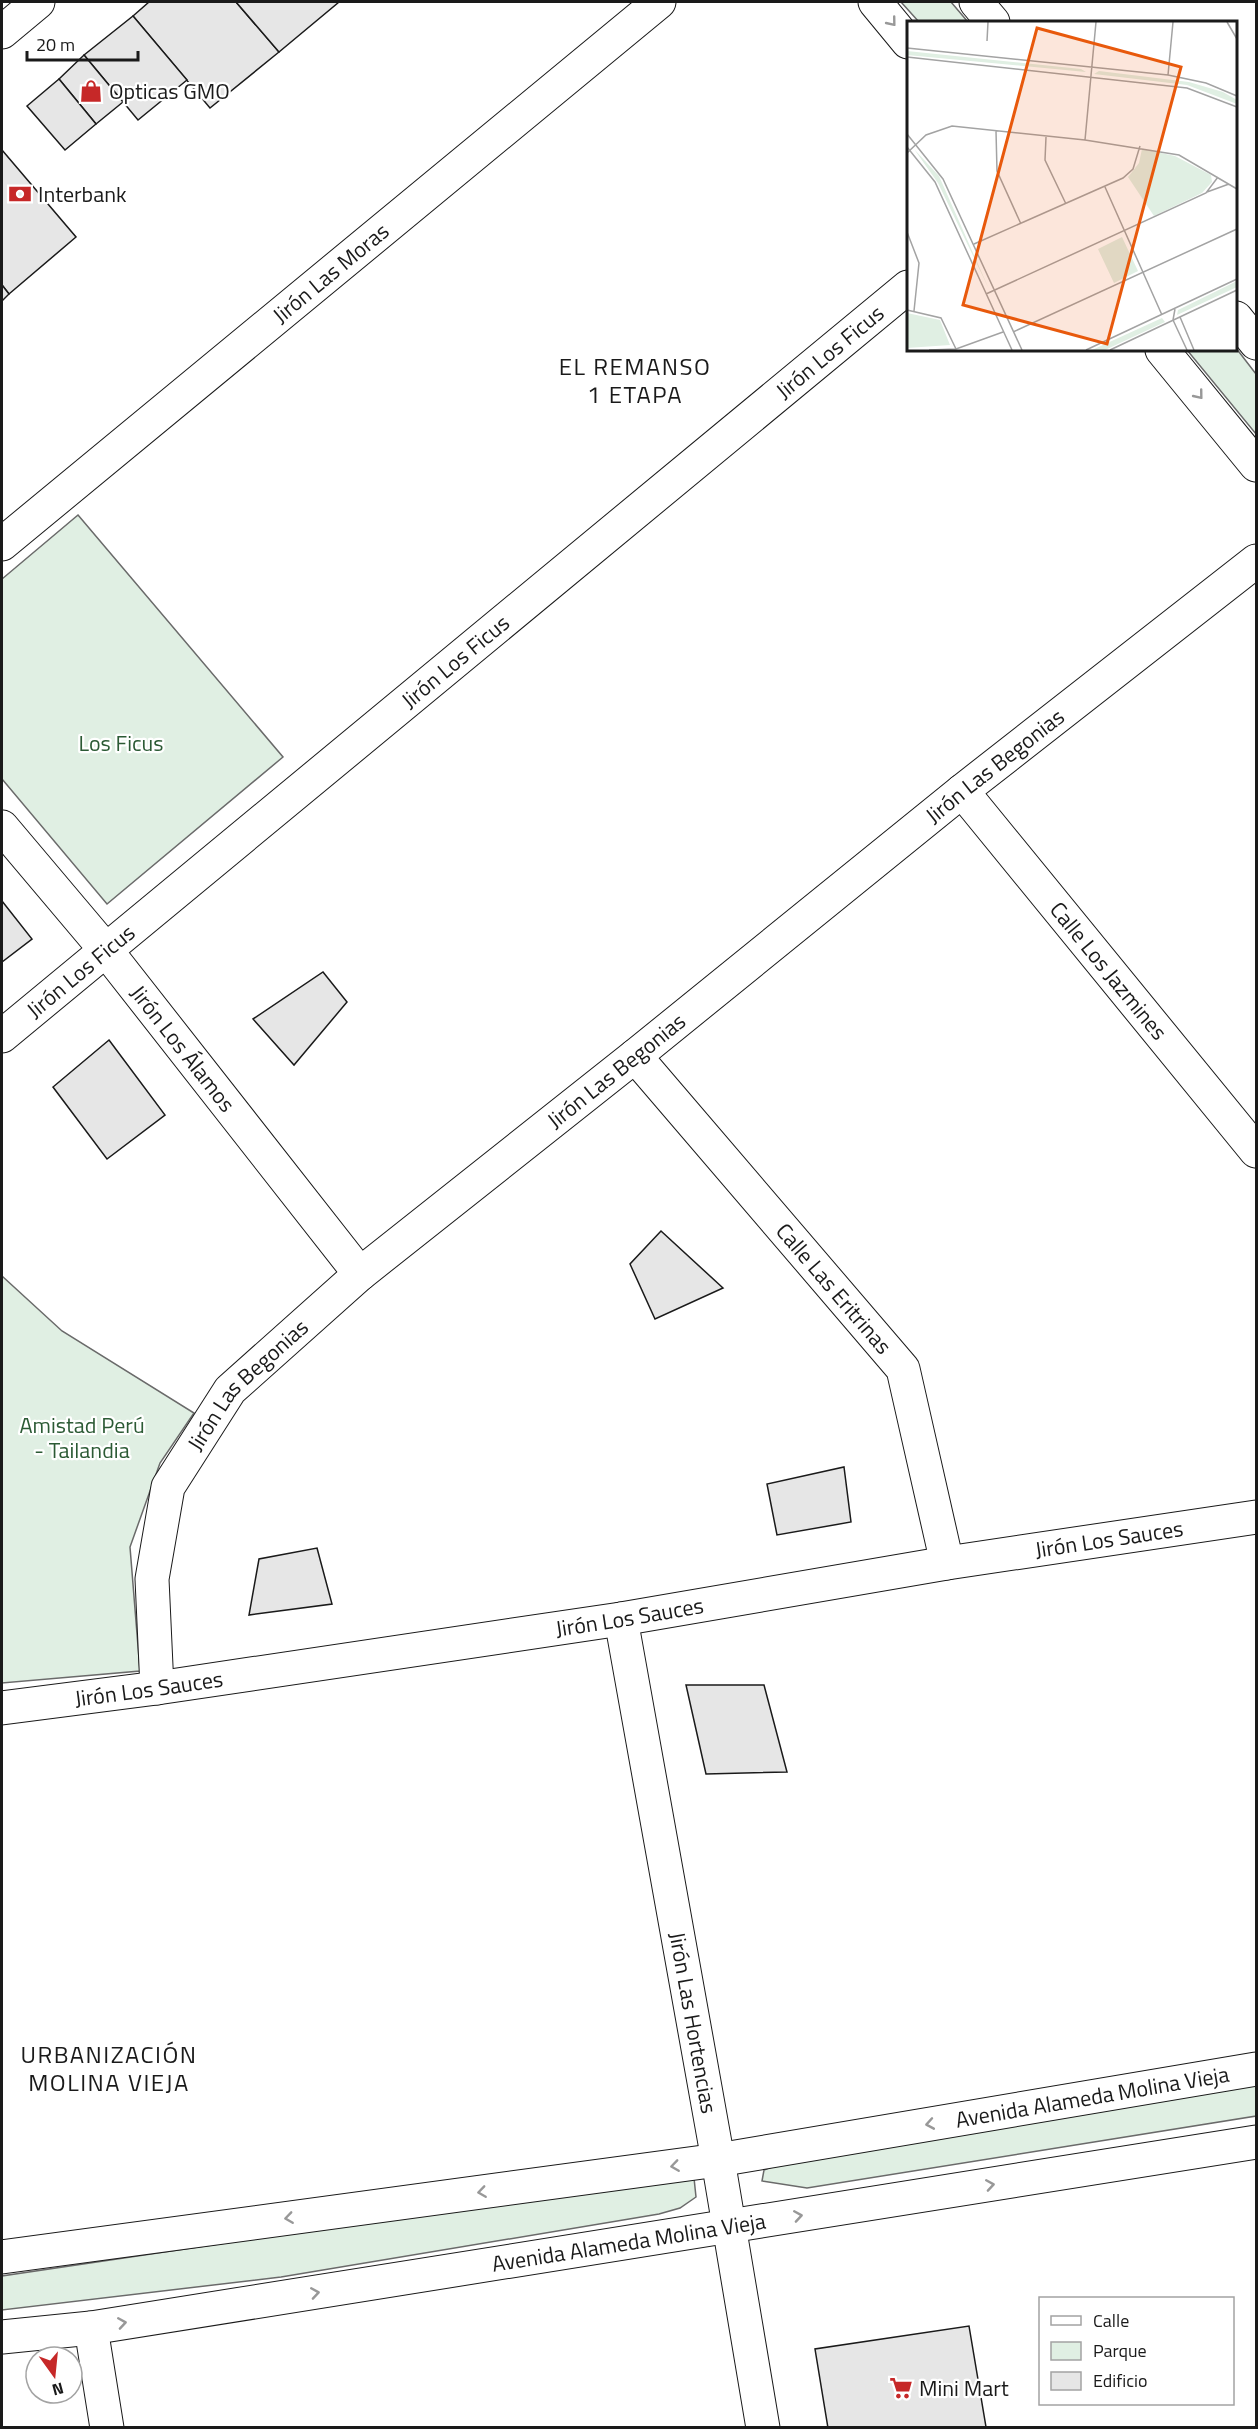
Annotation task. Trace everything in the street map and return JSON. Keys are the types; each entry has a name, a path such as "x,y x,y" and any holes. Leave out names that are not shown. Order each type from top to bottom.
{"street":[{"path":"2,32 38,2"},
{"name":"Jirón Las Moras","path":"2,544 659,2"},
{"path":"875,2 907,40"},
{"path":"976,2 992,21"},
{"name":"Jirón Los Ficus","path":"2,1035 907,289"},
{"path":"1237,319 1257,343"},
{"path":"1163,351 1257,465"},
{"name":"Jirón Las Begonias","path":"157,1688 152,1579 168,1487 230,1390 360,1274 635,1056 962,791 1257,561"},
{"name":"Calle Los Jazmines","path":"962,791 1257,1151"},
{"name":"Jirón Los Álamos","path":"2,827 105,949 360,1274"},
{"name":"Calle Las Eritrinas","path":"635,1056 903,1369 947,1563"},
{"name":"Jirón Los Sauces","path":"2,1708 157,1688 621,1619 947,1563 1257,1517"},
{"name":"Jirón Las Hortencias","path":"621,1619 718,2160 763,2427"},
{"name":"Avenida Alameda Molina Vieja","path":"2,2257 718,2160 1257,2069"},
{"name":"Avenida Alameda Molina Vieja","path":"2,2337 91,2328 1257,2142"},
{"path":"91,2328 107,2427"}],"green space":[{"path":"901,2 951,2 967,21 918,21"},
{"path":"1237,349 1256,374 1256,434 1188,351"},
{"name":"Los Ficus","path":"78,515 283,757 107,904 2,779 2,579"},
{"name":"Amistad Perú - Tailandia","path":"2,1276 62,1331 194,1413 160,1463 130,1547 140,1671 2,1683"},
{"path":"1256,2083 1256,2116 807,2188 762,2181 764,2170 787,2161"},
{"path":"694,2178 696,2197 680,2208 659,2214 281,2277 2,2310 2,2276 659,2179"}],"building":[{"path":"149,2 236,2 279,52 210,108 133,16"},
{"path":"236,2 339,2 279,52"},
{"path":"133,16 187,80 138,120 84,55"},
{"name":"Opticas GMO","path":"84,55 123,102 96,124 59,79"},
{"path":"59,79 96,124 65,150 27,106"},
{"name":"Interbank","path":"2,150 76,237 9,294 2,285"},
{"path":"2,285 9,294 2,301"},
{"path":"2,901 32,939 2,962"},
{"path":"323,972 347,1002 294,1065 253,1019"},
{"path":"109,1040 165,1115 107,1159 53,1087"},
{"path":"661,1231 723,1288 655,1319 630,1264"},
{"path":"844,1467 851,1522 777,1535 767,1484"},
{"path":"317,1548 332,1604 249,1615 259,1559"},
{"path":"686,1685 764,1685 787,1772 706,1774"},
{"name":"Mini Mart","path":"969,2326 986,2427 828,2428 815,2349"}],"place":[{"name":"Opticas GMO","path":"91,91"},
{"name":"Interbank","path":"20,194"},
{"name":"Mini Mart","path":"901,2388"}],"district":[{"name":"EL REMANSO 1 ETAPA","path":"635,380"},
{"name":"URBANIZACIÓN MOLINA VIEJA","path":"109,2068"}]}
